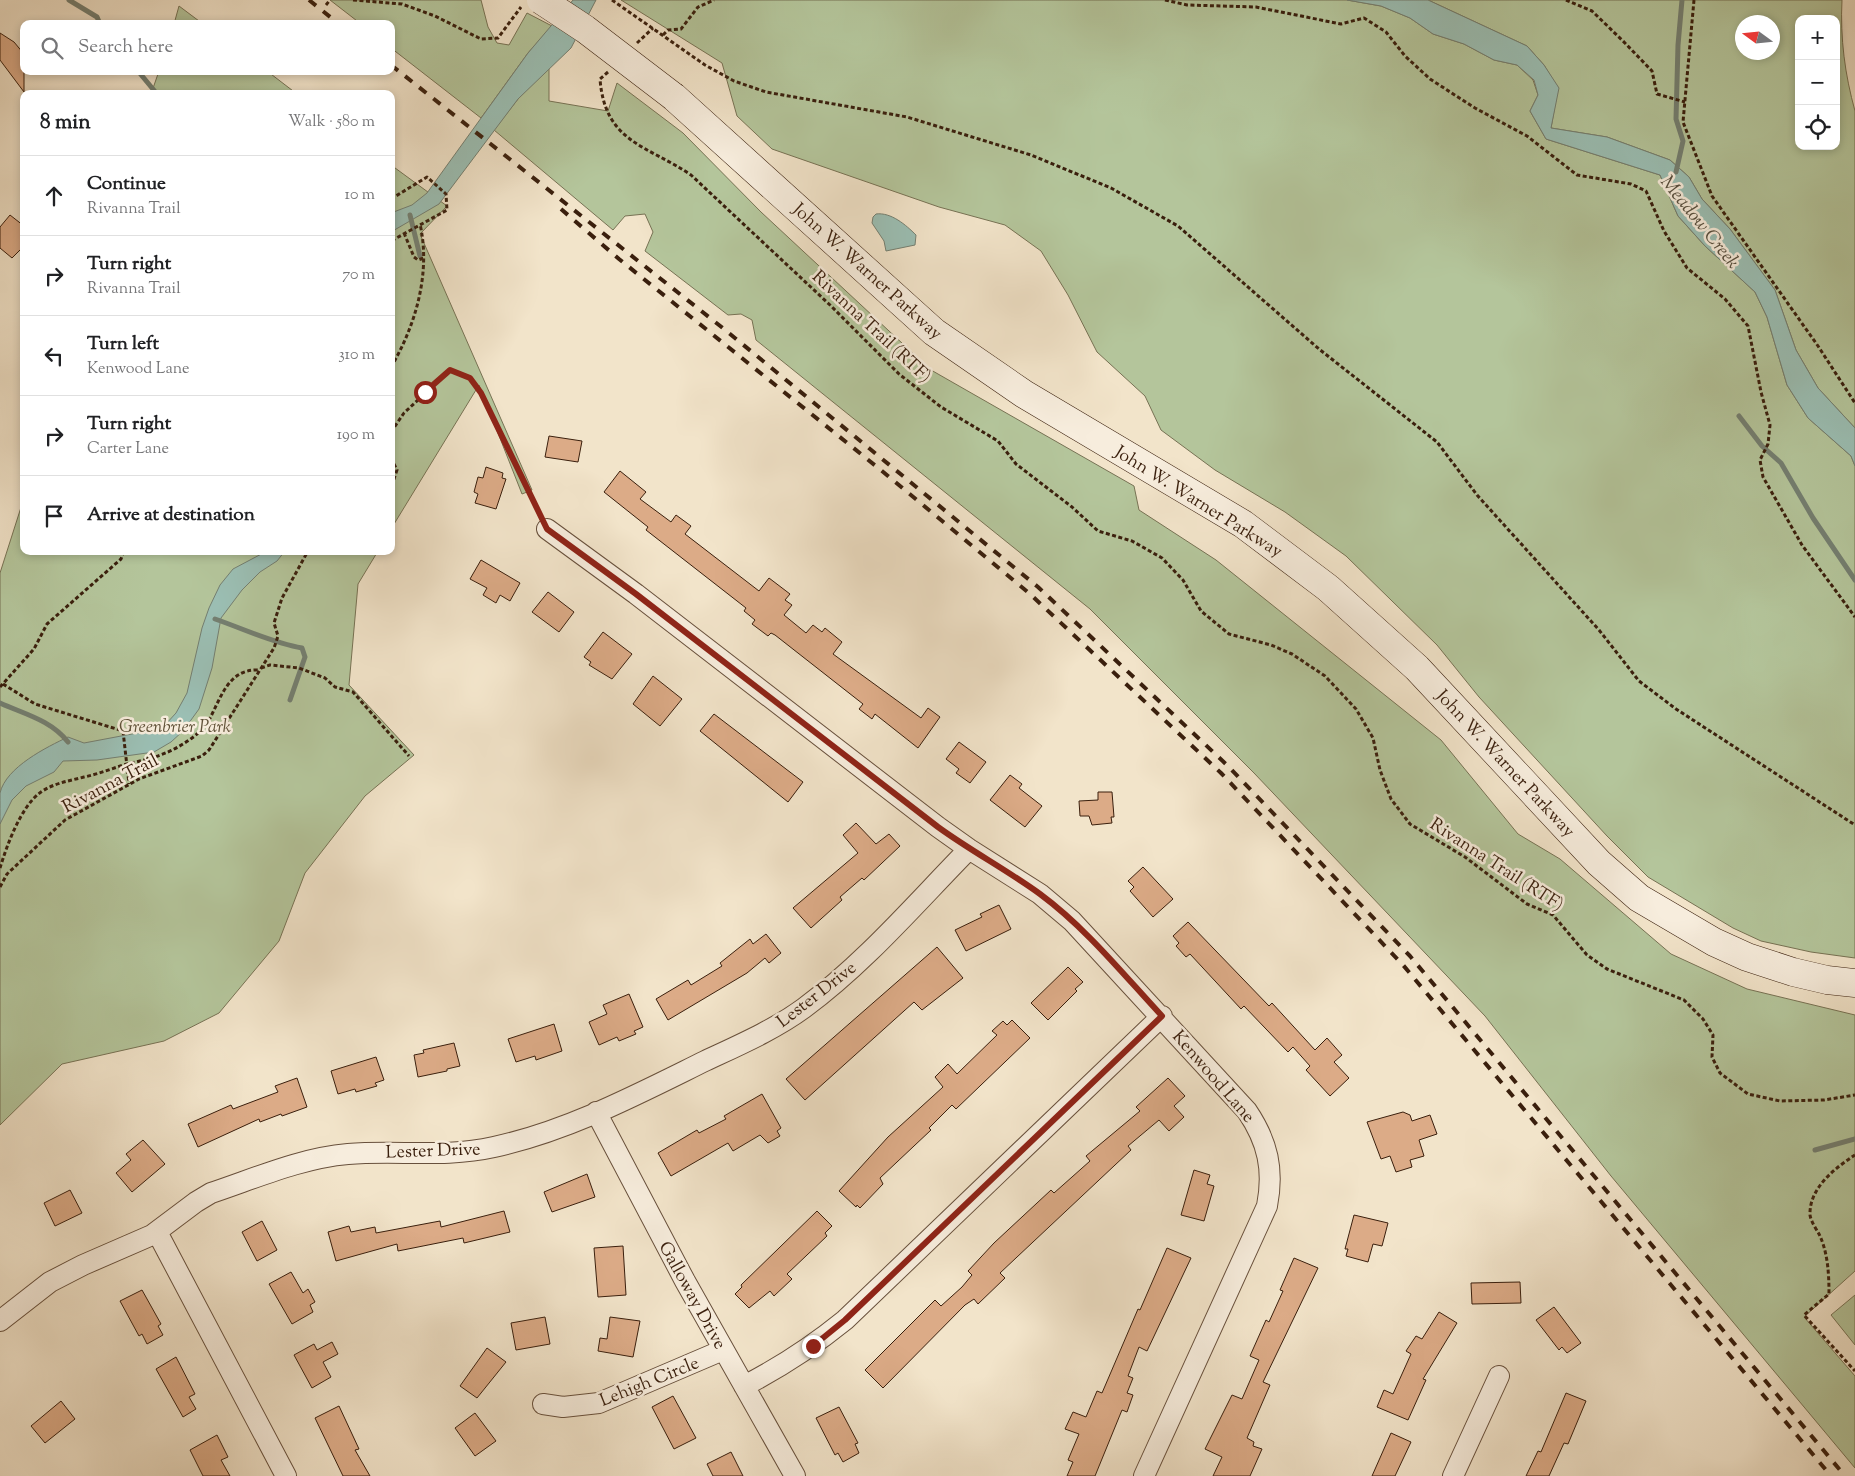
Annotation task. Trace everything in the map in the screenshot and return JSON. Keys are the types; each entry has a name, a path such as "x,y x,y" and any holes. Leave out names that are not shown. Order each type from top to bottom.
{"main road":[{"name":"John W. Warner Parkway","path":"541,0 585,29 674,97 934,332 1024,394 1243,524 1328,588 1417,668 1599,862 1639,898 1714,942 1747,957 1793,972 1827,980 1855,983"}],"street":[{"name":"Kenwood Lane","path":"547,529 636,594 968,849 1040,894 1072,920 1162,1016 1247,1111 1259,1128 1270,1162 1271,1186 1268,1206 1144,1476"},
{"name":"Lester Drive","path":"0,1321 50,1282 157,1232 211,1193 312,1160 347,1154 455,1153 492,1148 540,1134 639,1094 769,1030 803,1009 855,964 968,849"},
{"path":"744,1386 800,1355 845,1320 1162,1016"},
{"name":"Galloway Drive","path":"596,1112 723,1350 795,1476"},
{"path":"157,1232 286,1476"},
{"name":"Lehigh Circle","path":"543,1404 563,1407 599,1403 723,1350"},
{"path":"1453,1476 1498,1376"}],"path":[{"path":"326,4 330,0"},
{"path":"353,0 402,4 435,16 481,39 498,38 526,0"},
{"path":"612,0 705,65 734,81 766,92 907,116 1031,156 1110,188 1178,226 1319,349 1437,442 1477,495 1599,630 1639,681 1755,761 1855,825"},
{"path":"662,35 668,30 681,29 698,7 714,0"},
{"path":"1165,0 1187,4 1256,7 1341,24 1364,18 1386,32 1405,56 1430,79 1475,108 1526,136 1577,175 1632,184 1646,190 1664,231 1687,268 1725,300 1748,326 1761,392 1770,425 1768,445 1760,460 1763,477 1802,545 1855,617"},
{"path":"1566,0 1592,10 1623,41 1652,71 1657,94 1685,102"},
{"path":"1694,0 1683,122 1712,196 1818,346 1855,403"},
{"path":"633,47 652,28"},
{"name":"Rivanna Trail (RTF)","path":"613,66 600,79 602,101 616,129 647,152 674,164 691,176 830,305 898,374 941,407 998,441 1016,464 1072,507 1098,530 1132,541 1162,558 1183,580 1201,611 1229,634 1271,645 1292,654 1325,676 1356,709 1369,731 1391,800 1410,824 1465,857 1527,904 1553,915 1587,955 1607,969 1684,1000 1703,1019 1713,1035 1712,1057 1720,1073 1748,1094 1780,1101 1824,1100 1855,1095"},
{"path":"395,196 427,177 446,194 447,210 395,239"},
{"path":"395,359 414,322 425,246 420,224"},
{"path":"404,233 414,257 418,260 424,258"},
{"path":"395,426 404,413 450,370 470,378 481,393 547,529"},
{"path":"122,555 121,559 47,624 34,649 1,685 35,704 123,731 129,784"},
{"name":"Rivanna Trail","path":"0,887 7,874 65,820 129,784 202,756 209,750 274,648 278,636 274,623 282,598 306,555"},
{"path":"0,868 4,852 25,809 42,792 63,781 169,752 197,735 208,720 216,700 234,678 246,670 259,669 270,665 304,669 325,678 335,687 353,692 409,756"},
{"path":"1855,1155 1830,1172 1814,1198 1810,1216 1821,1238 1827,1263 1829,1294 1804,1315 1855,1371"}],"green space":[{"path":"330,0 481,0 488,27 497,43 509,45 527,13 552,26 528,53 481,118 395,51 395,20 356,20"},
{"path":"621,0 1347,0 1381,6 1410,18 1433,34 1464,44 1494,60 1517,65 1533,80 1538,95 1530,111 1546,139 1660,175 1678,216 1705,246 1755,292 1767,317 1787,385 1808,418 1851,456 1855,466 1855,958 1811,952 1761,941 1733,928 1648,877 1607,836 1479,697 1437,645 1346,556 1285,512 1215,470 1161,430 1145,396 1097,352 1068,295 1041,251 1005,225 939,207 772,149 737,116 722,63"},
{"path":"1428,0 1842,0 1844,56 1848,84 1855,111 1855,428 1818,388 1796,350 1775,290 1730,229 1702,199 1689,177 1670,160 1607,137 1551,128 1558,88 1544,65 1527,46"},
{"path":"179,6 198,20 175,20"},
{"path":"549,66 549,101 608,111 617,83 683,133 761,212 931,370 1134,486 1139,510 1216,560 1441,740 1518,834 1560,859 1671,954 1747,989 1855,1015 1855,1271 1804,1317 1855,1376 1855,1468 1611,1176 1485,1016 1254,773 1090,609 756,340 752,320 741,314 728,315 645,251 653,232 645,214 625,216 613,230 494,130 518,99"},
{"path":"158,75 272,75 292,90 152,90"},
{"path":"395,168 447,206 420,234 532,490 522,494 479,385 395,522"},
{"name":"Greenbrier Park","path":"20,510 20,555 376,555 358,584 349,685 414,755 365,796 305,873 279,941 219,1013 164,1041 62,1064 0,1125 0,573"},
{"path":"1855,1295 1855,1345 1831,1315"}],"water":[{"path":"573,0 596,0 571,48 518,99 439,204 395,230 395,211 412,205 427,193 528,53"},
{"name":"Meadow Creek","path":"1347,0 1428,0 1527,46 1544,65 1559,88 1551,128 1607,137 1670,160 1689,177 1702,199 1730,229 1775,290 1796,350 1818,388 1855,428 1855,466 1851,456 1808,418 1787,385 1767,317 1755,292 1705,246 1678,216 1660,175 1546,139 1530,111 1538,95 1534,80 1517,65 1494,60 1464,44 1433,34 1410,18 1381,6"},
{"path":"876,214 893,217 903,223 916,235 915,245 886,251 884,241 872,223 873,217"},
{"path":"259,555 282,555 277,561 260,572 242,590 221,618 212,668 199,709 183,731 171,742 154,752 97,760 63,761 54,772 26,786 12,800 0,824 0,793 4,784 19,766 39,752 68,737 84,743 153,730 165,725 176,713 187,693 202,628 209,608 220,585 233,569"}],"building":[{"path":"0,33 14,42 20,49 20,75 24,75 24,90 22,90 0,60"},
{"path":"10,215 20,223 20,250 12,258 0,248 0,227"},
{"path":"549,436 582,441 578,462 545,457"},
{"path":"486,467 503,473 502,478 506,479 496,509 475,503 478,494 474,492 478,477 483,478"},
{"path":"620,471 646,492 640,499 671,522 676,515 691,526 685,534 759,591 769,578 790,594 785,600 792,605 784,615 806,633 813,625 822,632 825,628 842,642 833,654 921,718 928,708 940,717 918,748 875,714 872,719 859,709 863,704 775,635 771,633 768,636 752,624 755,620 744,611 746,608 646,530 648,527 604,492"},
{"path":"481,560 520,583 510,601 500,595 496,603 483,595 487,588 470,579"},
{"path":"548,592 574,612 559,632 532,612"},
{"path":"603,632 632,654 612,679 589,665 591,662 584,657"},
{"path":"653,676 682,699 660,726 633,704"},
{"path":"714,714 803,782 788,802 700,731"},
{"path":"959,742 986,762 970,783 956,773 959,769 946,759"},
{"path":"1010,775 1022,784 1019,788 1042,806 1025,827 990,800"},
{"path":"1098,792 1112,792 1114,817 1111,817 1112,823 1092,825 1089,816 1080,816 1079,801 1098,800"},
{"path":"856,823 876,844 889,834 900,846 864,880 862,878 840,897 842,900 811,928 793,908 858,853 843,835"},
{"path":"1143,867 1173,899 1153,917 1130,891 1134,887 1128,881"},
{"path":"999,905 1011,929 966,951 955,930 982,917 980,914"},
{"path":"1188,922 1269,1006 1272,1003 1315,1050 1327,1038 1342,1055 1334,1062 1349,1078 1330,1096 1306,1070 1310,1066 1293,1047 1288,1052 1244,1006 1241,1009 1190,954 1186,957 1176,946 1179,943 1173,936"},
{"path":"766,934 781,953 769,963 765,958 747,973 668,1020 656,999 688,980 691,985 722,966 720,963 750,939 753,944"},
{"path":"937,947 963,978 922,1010 914,1002 805,1100 786,1079"},
{"path":"1068,967 1083,982 1075,989 1077,991 1048,1020 1031,1003"},
{"path":"629,994 643,1027 634,1031 636,1034 619,1041 617,1037 599,1045 589,1022 607,1014 603,1005"},
{"path":"1012,1020 1030,1038 956,1109 952,1105 929,1128 931,1130 880,1178 883,1184 860,1208 857,1205 856,1207 839,1191 888,1137 943,1087 935,1077 948,1064 957,1074 997,1035 992,1031 1003,1021 1007,1025"},
{"path":"554,1024 562,1051 536,1060 535,1056 516,1062 508,1039"},
{"path":"454,1043 460,1066 447,1069 447,1071 418,1077 414,1055 424,1053 423,1050"},
{"path":"376,1057 384,1080 375,1083 377,1086 356,1092 355,1089 338,1094 331,1071"},
{"path":"297,1078 307,1107 260,1122 259,1119 198,1147 188,1124 231,1105 233,1109 278,1092 275,1086"},
{"path":"1168,1078 1185,1096 1174,1106 1184,1117 1169,1131 1159,1120 1128,1146 1131,1150 1000,1273 1005,1278 978,1304 974,1299 965,1305 883,1388 865,1370 935,1300 941,1306 962,1287 972,1275 968,1271 994,1243 1051,1190 1054,1193 1090,1161 1086,1156 1140,1111 1136,1107"},
{"path":"762,1094 781,1128 777,1131 780,1136 768,1143 760,1135 733,1151 728,1143 671,1176 658,1153 697,1130 699,1133 726,1119 724,1116"},
{"path":"1403,1112 1410,1115 1412,1121 1430,1115 1437,1134 1419,1140 1424,1156 1410,1160 1412,1167 1396,1172 1390,1156 1381,1159 1367,1122"},
{"path":"143,1140 165,1164 132,1192 116,1173 131,1160 126,1154"},
{"path":"1194,1170 1210,1175 1207,1184 1214,1186 1204,1221 1181,1215"},
{"path":"587,1174 595,1197 552,1212 544,1192"},
{"path":"70,1190 82,1213 55,1226 44,1203"},
{"path":"504,1211 510,1232 464,1243 463,1238 398,1251 397,1244 336,1261 328,1232 349,1226 351,1232 375,1227 376,1233 440,1221 441,1227"},
{"path":"817,1211 832,1226 825,1233 827,1236 787,1274 792,1279 774,1296 770,1291 749,1308 735,1294 742,1287 741,1285"},
{"path":"1354,1215 1388,1223 1382,1246 1373,1244 1368,1262 1346,1256 1348,1249 1345,1249"},
{"path":"262,1221 277,1250 257,1261 242,1232"},
{"path":"623,1246 626,1295 598,1297 594,1248"},
{"path":"1167,1248 1191,1258 1147,1351 1139,1347 1128,1376 1133,1378 1127,1393 1133,1395 1127,1412 1122,1410 1095,1476 1067,1476 1073,1462 1068,1460 1079,1434 1065,1429 1073,1412 1086,1417 1097,1391 1102,1393 1138,1309 1140,1310"},
{"path":"1294,1258 1318,1268 1263,1382 1270,1385 1247,1438 1254,1442 1253,1446 1262,1449 1250,1476 1213,1476 1222,1457 1205,1449 1232,1395 1242,1399 1259,1360 1250,1356 1266,1320 1269,1322 1283,1291 1280,1290"},
{"path":"291,1272 303,1293 308,1289 315,1302 310,1305 313,1312 292,1324 269,1284"},
{"path":"1520,1282 1521,1303 1472,1304 1471,1283"},
{"path":"142,1290 161,1324 158,1326 163,1335 147,1344 142,1334 139,1336 120,1301"},
{"path":"1554,1307 1581,1343 1567,1353 1562,1347 1559,1350 1536,1320"},
{"path":"1439,1312 1457,1323 1423,1379 1426,1380 1408,1420 1377,1407 1384,1390 1393,1394 1411,1354 1406,1351 1416,1336 1422,1339"},
{"path":"545,1317 550,1344 516,1350 511,1323"},
{"path":"610,1317 640,1321 633,1357 598,1351 600,1338 607,1339"},
{"path":"332,1342 338,1354 323,1362 331,1377 312,1388 294,1355 314,1344 317,1350"},
{"path":"487,1348 506,1362 477,1398 460,1386"},
{"path":"176,1357 195,1394 189,1397 196,1409 183,1417 156,1369"},
{"path":"1566,1393 1586,1401 1568,1444 1564,1443 1549,1476 1526,1476 1538,1451 1541,1452"},
{"path":"673,1396 696,1438 674,1449 652,1407"},
{"path":"61,1401 75,1419 45,1443 31,1426"},
{"path":"339,1406 359,1449 355,1450 370,1476 343,1476 315,1418"},
{"path":"839,1407 858,1443 855,1444 859,1453 843,1462 838,1453 835,1455 816,1418"},
{"path":"475,1413 496,1441 475,1456 455,1428"},
{"path":"1391,1433 1411,1442 1395,1476 1372,1476"},
{"path":"217,1435 228,1457 221,1460 230,1476 203,1476 190,1450"},
{"path":"731,1452 743,1476 713,1476 707,1464"}],"waterway":[{"path":"69,0 97,17 98,20"},
{"name":"Meadow Creek","path":"1676,172 1683,141 1676,119 1678,45 1682,0"},
{"path":"141,75 154,90"},
{"path":"410,215 420,256"},
{"path":"1739,416 1762,446 1781,463 1813,518 1855,580"},
{"path":"215,619 269,639 302,648 305,657 290,700"},
{"path":"0,703 28,714 54,728 68,742"},
{"path":"1815,1150 1855,1139"}],"railway":[{"path":"309,0 334,20"},
{"path":"395,68 724,329 1038,587 1228,766 1410,956 1845,1476"},
{"path":"561,209 619,259 882,471 1030,594 1221,773 1403,965 1831,1476"}],"route":[{"path":"425,392 450,370 470,378 481,393 547,529 796,715 938,827 968,849 1040,894 1072,920 1162,1016 845,1320 813,1346"}]}
